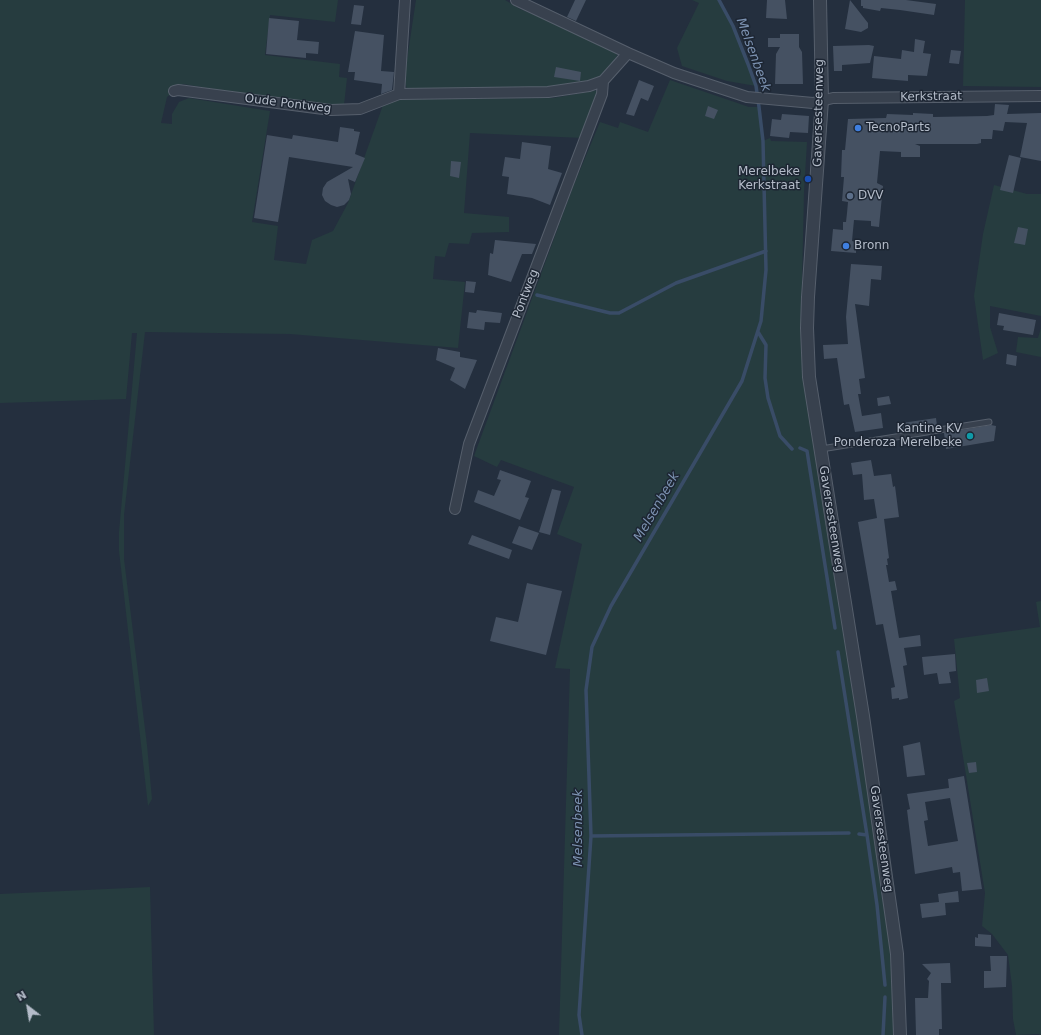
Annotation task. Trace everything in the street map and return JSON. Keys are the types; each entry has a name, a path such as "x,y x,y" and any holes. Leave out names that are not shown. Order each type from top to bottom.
{"street":[{"path":"405,0 399,94 548,92 589,86 603,81 628,53"},
{"path":"516,0 674,73 747,97 813,103 822,100"},
{"name":"Gaversesteenweg","path":"820,0 822,100 807,328 809,377 861,709 897,954 900,1035"},
{"name":"Pontweg","path":"454,509 469,444 602,94 603,81"},
{"name":"Oude Pontweg","path":"174,91 331,110 360,109 399,94"},
{"name":"Kerkstraat","path":"822,100 833,98 1041,96"}],"lane":[{"path":"820,449 989,422"}],"green space":[{"path":"0,0 338,0 335,22 270,15 265,55 340,64 339,77 347,78 344,105 341,107 256,96 183,84 167,97 161,123 172,124 172,114 179,102 189,98 270,111 252,222 278,226 274,260 306,264 312,240 333,231 348,203 383,105 400,99 553,98 599,90 583,138 470,133 464,213 509,217 509,232 472,233 469,244 449,243 445,257 435,256 433,279 465,282 458,348 290,334 145,332 124,515 124,559 147,745 152,799 148,806 119,551 119,532 137,333 132,333 126,399 0,403"},
{"path":"416,0 505,0 520,9 577,32 614,50 617,55 615,61 599,78 589,82 561,87 407,89 404,79"},
{"path":"692,0 719,0 733,26 756,86 727,81 682,66 677,48 699,3"},
{"path":"965,0 1041,0 1041,87 963,86"},
{"path":"670,80 749,107 759,107 763,141 770,138 771,141 807,142 804,192 801,328 888,914 895,987 895,1035 559,1035 570,669 555,668 582,544 557,534 574,487 501,460 497,467 474,456 573,187 600,122 618,128 620,122 648,132"},
{"path":"994,185 1027,194 1041,194 1041,316 990,306 990,327 998,353 983,360 974,296 983,234"},
{"path":"1041,328 1041,357 1016,352 1018,337 1038,338"},
{"path":"1041,601 1041,1035 1016,1035 1013,1019 1012,986 1008,955 992,934 982,926 985,893 954,701 960,698 954,639 1040,627 1036,602"},
{"path":"150,887 154,1035 0,1035 0,894"}],"building":[{"path":"575,0 586,0 576,21 567,17"},
{"path":"767,0 785,0 787,19 766,18"},
{"path":"850,0 868,23 868,28 861,32 845,29"},
{"path":"861,0 906,0 936,4 934,15 881,8 880,11 863,8 863,6 861,6"},
{"path":"354,5 364,6 361,25 351,24"},
{"path":"269,18 299,21 297,40 319,42 318,54 306,53 306,58 266,54"},
{"path":"355,31 384,35 381,71 394,72 392,90 381,94 382,84 354,80 355,72 348,72"},
{"path":"780,34 799,34 799,47 802,52 803,84 775,84 776,54 780,47 768,47 768,38 780,38"},
{"path":"915,39 925,41 923,53 931,54 927,76 908,75 908,81 872,78 874,56 901,59 902,50 914,52"},
{"path":"833,46 874,46 870,63 842,65 842,71 834,71"},
{"path":"951,50 961,51 959,64 949,63"},
{"path":"556,67 581,72 580,81 554,77"},
{"path":"639,80 654,86 648,101 641,98 634,116 626,114"},
{"path":"995,104 1009,105 1007,114 1041,113 1041,161 1020,157 1027,123 1005,122 1003,131 993,130 992,139 981,139 981,143 977,144 915,144 920,146 920,157 901,157 901,152 880,151 877,183 883,186 879,227 871,226 871,221 854,220 852,241 856,242 856,253 831,251 833,229 843,230 843,222 846,222 848,202 842,201 844,177 841,177 842,150 845,150 848,119 886,118 887,114 913,115 913,113 933,114 933,117 987,116 994,115"},
{"path":"708,106 718,110 714,119 705,116"},
{"path":"782,114 809,116 808,133 790,132 789,138 770,136 772,119 781,120"},
{"path":"340,127 354,129 354,131 360,132 355,154 365,158 355,182 348,179 351,194 349,200 344,205 337,207 325,201 322,195 323,188 327,182 353,167 289,157 278,222 254,218 267,135 292,139 293,135 338,142"},
{"path":"522,142 551,146 548,169 562,173 550,205 532,198 507,194 509,177 502,176 505,157 520,159"},
{"path":"1009,155 1021,158 1013,193 1000,190"},
{"path":"451,161 461,162 459,178 450,176"},
{"path":"1018,227 1028,229 1025,245 1014,243"},
{"path":"495,240 536,244 532,254 522,254 511,282 488,275 490,253 493,254"},
{"path":"851,264 882,266 881,280 871,279 869,306 855,304 865,378 859,379 861,394 858,394 862,416 881,413 883,428 855,432 849,404 844,405 837,358 824,359 823,345 848,344 846,317"},
{"path":"466,281 476,282 474,293 465,292"},
{"path":"477,310 502,313 500,323 485,322 484,330 467,328 469,312 476,313"},
{"path":"999,313 1036,320 1033,335 1003,330 1004,326 997,325"},
{"path":"438,348 460,352 460,357 477,360 465,389 450,380 455,368 436,360"},
{"path":"1007,354 1017,356 1016,366 1006,364"},
{"path":"889,396 891,404 878,406 877,398"},
{"path":"936,418 937,426 903,432 902,423"},
{"name":"Kantine KV Ponderoza Merelbeke","path":"991,425 996,426 994,441 946,449 944,433"},
{"path":"871,460 874,476 891,474 893,487 895,486 899,517 884,519 889,558 887,559 888,565 886,565 889,582 895,581 897,590 891,591 899,638 920,635 921,646 904,648 907,665 903,666 908,698 899,700 899,698 892,699 891,688 895,687 883,624 876,625 858,522 877,518 874,499 864,500 862,474 853,475 851,463"},
{"path":"500,470 531,481 525,497 529,498 520,520 474,502 478,490 494,496 501,480 497,479"},
{"path":"552,489 561,491 550,535 539,532"},
{"path":"519,526 539,533 532,550 512,543"},
{"path":"472,535 512,550 509,559 468,544"},
{"path":"527,583 562,591 546,655 490,641 496,617 518,622"},
{"path":"955,654 956,671 949,672 951,683 939,684 937,673 924,675 922,657"},
{"path":"987,678 989,691 977,693 976,680"},
{"path":"920,742 925,775 907,777 903,746"},
{"path":"976,762 977,772 969,773 967,763"},
{"path":"964,776 982,889 962,891 960,872 953,873 952,867 915,874 907,810 910,809 907,794 949,788 948,779","holes":["950,798 958,841 928,846 924,821 928,820 925,802"]},
{"path":"958,891 959,902 945,903 946,915 922,918 920,904 939,902 938,894"},
{"path":"978,934 991,935 991,947 975,946 975,937 978,938"},
{"path":"990,956 1007,956 1006,987 984,988 984,971 991,971"},
{"path":"950,963 951,983 941,983 942,1029 939,1029 939,1035 916,1035 915,998 928,998 929,981 927,979 931,973 922,964"}],"waterway":[{"name":"Melsenbeek","path":"582,1035 579,1015 591,836 586,690 592,647 611,606 742,381 761,321 766,270 763,141 759,107 756,86 748,64 733,26 719,0"},
{"path":"537,295 610,313 619,313 676,283 766,251"},
{"path":"758,332 766,345 765,378 768,398 780,436 792,449"},
{"path":"800,448 807,451 835,628"},
{"path":"838,652 867,835"},
{"path":"591,836 849,833"},
{"path":"859,834 867,835 877,905 885,985"},
{"path":"883,1035 885,997"}],"place":[{"name":"TecnoParts","path":"858,128"},
{"name":"Merelbeke Kerkstraat","path":"808,179"},
{"name":"DVV","path":"850,196"},
{"name":"Bronn","path":"846,246"},
{"name":"Kantine KV Ponderoza Merelbeke","path":"970,436"}]}
